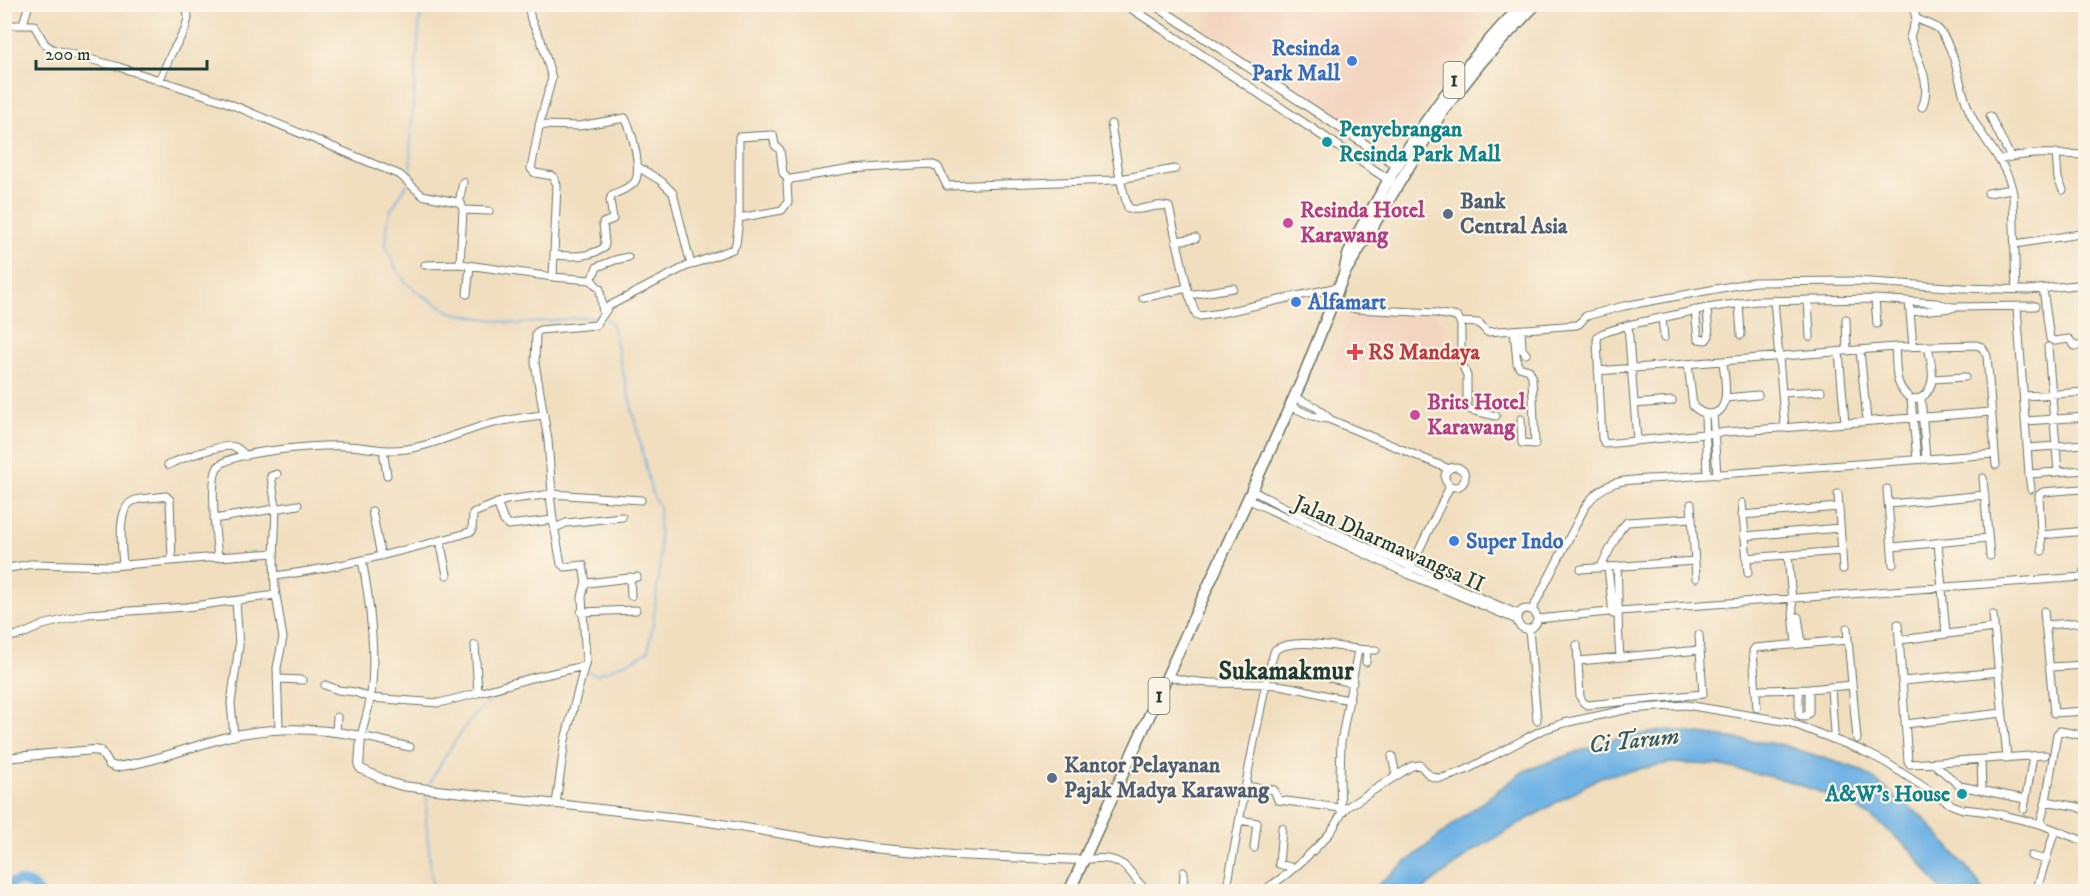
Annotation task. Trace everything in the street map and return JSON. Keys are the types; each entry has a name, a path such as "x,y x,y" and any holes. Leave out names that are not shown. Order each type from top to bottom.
{"main road":[{"name":"1","path":"1393,183 1442,95 1488,39 1523,4"},
{"name":"1","path":"1069,891 1292,401 1344,274 1347,255 1353,242 1455,94 1490,52 1536,4"}],"street":[{"path":"23,24 29,4"},
{"path":"159,81 185,30 188,18 187,4"},
{"path":"528,4 531,20 541,40 552,73 531,169 535,173 553,177 557,185 553,277"},
{"path":"1125,4 1393,183"},
{"path":"1153,4 1392,162"},
{"path":"1912,4 1916,18 1910,37 1920,60 1925,84 1926,97 1922,107"},
{"path":"1916,18 1940,31 1949,47 1972,118 1999,160 2012,189 2016,290"},
{"path":"4,25 34,25 45,44 51,48 119,67 223,101 400,175 422,195 429,198 489,211"},
{"path":"1260,95 1269,82"},
{"path":"1990,116 2010,156"},
{"path":"539,125 579,126 625,118 638,167 634,183 612,195 610,200 613,219 603,223 604,248 589,255 573,257 555,255"},
{"path":"1111,124 1119,179 1126,206 1131,210 1169,207 1192,308 1200,316 1337,292 1347,306 1356,309 1455,316 1461,322 1479,323 1486,332 1576,325 1586,316 1614,308 1754,282 1855,280 2016,290 2085,284"},
{"path":"556,804 566,740 586,660 581,612 582,591 586,584 583,565 565,567 561,564 554,524 544,416 535,363 536,333 540,330 593,326 609,306 691,265 733,249 736,244 739,218 739,137 773,135 775,145 780,150 783,172 789,181 788,202 782,210 739,218"},
{"path":"1999,160 2010,156 2056,153 2085,155"},
{"path":"2056,153 2058,179 2063,190"},
{"path":"789,181 794,178 850,169 931,164 938,167 945,185 949,187 1119,179 1174,169"},
{"path":"638,167 668,187 673,193 691,265"},
{"path":"460,264 463,182"},
{"path":"1988,193 2012,189"},
{"path":"2014,244 2085,233"},
{"path":"1176,241 1196,238"},
{"path":"591,280 597,267 628,257"},
{"path":"425,265 460,264 591,280 600,288 602,317"},
{"path":"467,294 470,266"},
{"path":"1143,298 1233,288"},
{"path":"2043,289 2050,339 2055,341 2069,339 2075,346 2084,346 2085,355"},
{"path":"1875,299 1877,324"},
{"path":"1952,308 1936,303 1875,299 1774,300 1695,310 1628,325 1598,336 1603,442 1607,444 1714,433 1991,412"},
{"path":"1774,300 1785,428"},
{"path":"1808,300 1810,337"},
{"path":"1909,301 1912,346"},
{"path":"1739,303 1741,335"},
{"path":"1910,312 1952,308 2036,306"},
{"path":"2017,307 2031,489"},
{"path":"1695,310 1698,339 1706,340 1709,336 1707,308"},
{"path":"1662,317 1664,338"},
{"path":"1845,423 1843,352 1846,319"},
{"path":"1461,322 1461,357 1467,373 1467,407 1496,416"},
{"path":"1628,325 1636,441"},
{"path":"1517,330 1526,354"},
{"path":"1517,330 1517,363 1529,370 1532,376 1535,444 1521,443 1521,419"},
{"path":"1598,371 1895,347 1971,344 1982,346 1987,356 1996,465"},
{"path":"1911,399 1921,398 1929,392 1932,379 1928,346"},
{"path":"1895,347 1898,383 1911,399 1917,459"},
{"path":"2048,347 2058,472"},
{"path":"1860,350 1867,422"},
{"path":"1709,415 1721,408 1725,398 1723,361"},
{"path":"1688,364 1693,406 1709,415 1714,433 1717,475"},
{"path":"1932,379 1965,377"},
{"path":"1782,393 1821,391"},
{"path":"2024,396 2085,392"},
{"path":"1725,398 1758,395"},
{"path":"1921,398 1926,459"},
{"path":"1292,401 1312,416 1331,420 1449,469 1455,467 1462,469 1466,476 1464,483 1458,487 1450,486"},
{"path":"1292,401 1316,407 1331,420"},
{"path":"1634,404 1672,401"},
{"path":"1707,476 1706,434 1709,415"},
{"path":"218,557 214,519 214,479 217,468 225,462 246,456 315,446 360,446 396,450 432,444 506,420 544,416"},
{"path":"2025,421 2085,417"},
{"path":"2027,448 2085,444"},
{"path":"168,465 194,454 224,446 237,448 246,456"},
{"path":"383,450 387,475"},
{"path":"1532,610 1584,507 1598,490 1615,483 1995,454"},
{"path":"1449,469 1445,478 1450,486"},
{"path":"2030,474 2085,470"},
{"path":"278,474 271,476 276,508 274,553 276,596 283,638 277,668 279,728"},
{"path":"1983,478 1990,556"},
{"path":"1409,571 1450,486"},
{"path":"1887,489 1893,564"},
{"path":"2042,551 2038,497 2040,493 2081,489 2085,491"},
{"path":"275,576 311,572 381,556 471,531 473,513 497,503 551,494 641,500"},
{"path":"1838,494 1843,569"},
{"name":"Jalan Dharmawangsa II","path":"1249,495 1409,571 1518,617"},
{"path":"1889,504 1984,495"},
{"path":"123,565 121,526 127,507 133,501 166,496 170,498 171,503 172,561"},
{"path":"497,503 508,525 564,524 622,517"},
{"path":"1742,503 1748,573"},
{"path":"1691,504 1696,578"},
{"path":"214,519 298,505"},
{"path":"1742,515 1839,507"},
{"path":"372,511 381,556"},
{"path":"1616,611 1604,568 1620,530 1627,522 1692,518"},
{"path":"1744,536 1840,528"},
{"path":"2041,535 2085,531"},
{"path":"1892,547 1988,538"},
{"path":"440,540 447,575"},
{"path":"1940,543 1948,634"},
{"path":"1746,558 1842,551"},
{"path":"4,569 31,564 123,565 274,553"},
{"path":"1791,555 1799,644"},
{"path":"362,560 371,630 370,698 361,736 359,759 361,769 389,782 428,789 696,820 892,850 953,855 1083,860 1096,858 1116,861 1125,866 1145,889 1150,891"},
{"path":"1581,569 1695,561"},
{"path":"1617,567 1616,611 1620,656"},
{"path":"1537,619 1944,587 2084,581 2085,569"},
{"path":"586,584 634,577 631,596"},
{"path":"4,638 88,614 276,596"},
{"path":"234,736 231,703 239,646 236,601"},
{"path":"581,612 636,610"},
{"path":"1532,610 1522,610 1518,617 1519,625 1524,629 1529,629 1533,627 1537,619"},
{"path":"1532,610 1537,619"},
{"path":"2044,611 2055,721"},
{"path":"1994,615 2007,758"},
{"path":"2045,625 2085,622"},
{"path":"1898,624 1908,762 1912,765 2045,755"},
{"path":"1847,628 1857,739"},
{"path":"1900,640 1994,628"},
{"path":"1529,629 1537,720"},
{"path":"1577,645 1582,702 1587,705 1637,701 1703,694 1699,635"},
{"path":"1757,708 1753,651 1755,648 1848,640"},
{"path":"1226,891 1265,685 1275,650 1281,646 1315,644 1376,650"},
{"path":"476,645 478,693"},
{"path":"1261,891 1294,868 1329,834 1341,811 1340,754 1358,650"},
{"path":"1366,662 1367,650"},
{"path":"1578,661 1700,650"},
{"path":"1178,654 1177,674 1182,679"},
{"path":"2049,667 2085,665"},
{"path":"326,685 370,698 439,703 531,678 584,669"},
{"path":"1903,681 1999,672"},
{"path":"1168,675 1182,679 1303,690 1350,700"},
{"path":"1331,678 1353,682"},
{"path":"277,679 303,680"},
{"path":"1756,690 1831,688 1852,685"},
{"path":"1831,688 1834,733"},
{"path":"1799,689 1799,715 1804,717 1809,713 1809,689"},
{"path":"1245,786 1274,790 1278,800 1341,811 1396,776 1418,765 1432,777 1453,774 1466,770 1542,730 1582,718 1629,709 1686,705 1789,723 1861,750 1885,762 1953,805 2040,824 2085,842"},
{"path":"2054,713 2085,711"},
{"path":"1905,724 2002,713"},
{"path":"336,732 337,717"},
{"path":"4,758 94,750 100,752 110,765 116,767 139,763 234,736 279,728 336,732 410,747"},
{"path":"2040,824 2057,734 2060,731 2067,731 2085,736"},
{"path":"1392,756 1396,776"},
{"path":"2024,809 2032,756"},
{"path":"1981,760 1982,790"},
{"path":"1933,763 1960,786 2025,799"},
{"path":"2046,801 2078,807 2085,811"},
{"path":"1240,820 1256,822 1254,848"},
{"path":"1282,828 1279,864 1294,868"},
{"path":"2036,891 2055,830"},
{"path":"2031,856 2046,860"},
{"path":"1184,872 1181,891 1198,889 1208,891"}],"shaded area":[{"name":"Resinda Park Mall","path":"1218,4 1469,5 1485,25 1397,143 1391,156 1201,29"},
{"name":"RS Mandaya","path":"1349,313 1436,313 1438,321 1445,323 1440,358 1374,347 1366,390 1329,380"}],"water":[{"name":"Ci Tarum","path":"1668,730 1783,745 1861,770 1923,817 1984,891 1942,891 1911,850 1870,816 1835,797 1785,780 1718,765 1669,763 1600,777 1473,851 1421,891 1370,891 1524,771 1617,738"}],"waterway":[{"path":"409,180 421,4"},
{"path":"407,184 391,210 386,245 394,265 406,283 422,295 453,313 517,324 600,316"},
{"path":"585,670 596,675 648,651 660,561 659,507 652,493 612,325 605,316"},
{"path":"429,786 450,750 480,709 511,687"},
{"path":"427,793 426,821 433,892"},
{"path":"4,886 23,882 31,885 38,892"}],"place":[{"name":"Resinda Park Mall","path":"1352,61"},
{"name":"Penyebrangan Resinda Park Mall","path":"1327,142"},
{"name":"Bank Central Asia","path":"1448,214"},
{"name":"Resinda Hotel Karawang","path":"1288,223"},
{"name":"Alfamart","path":"1296,302"},
{"name":"RS Mandaya","path":"1355,352"},
{"name":"Brits Hotel Karawang","path":"1415,415"},
{"name":"Super Indo","path":"1454,541"},
{"name":"Kantor Pelayanan Pajak Madya Karawang","path":"1052,778"},
{"name":"A&W's House","path":"1962,794"}],"district":[{"name":"Sukamakmur","path":"1286,671"}]}
